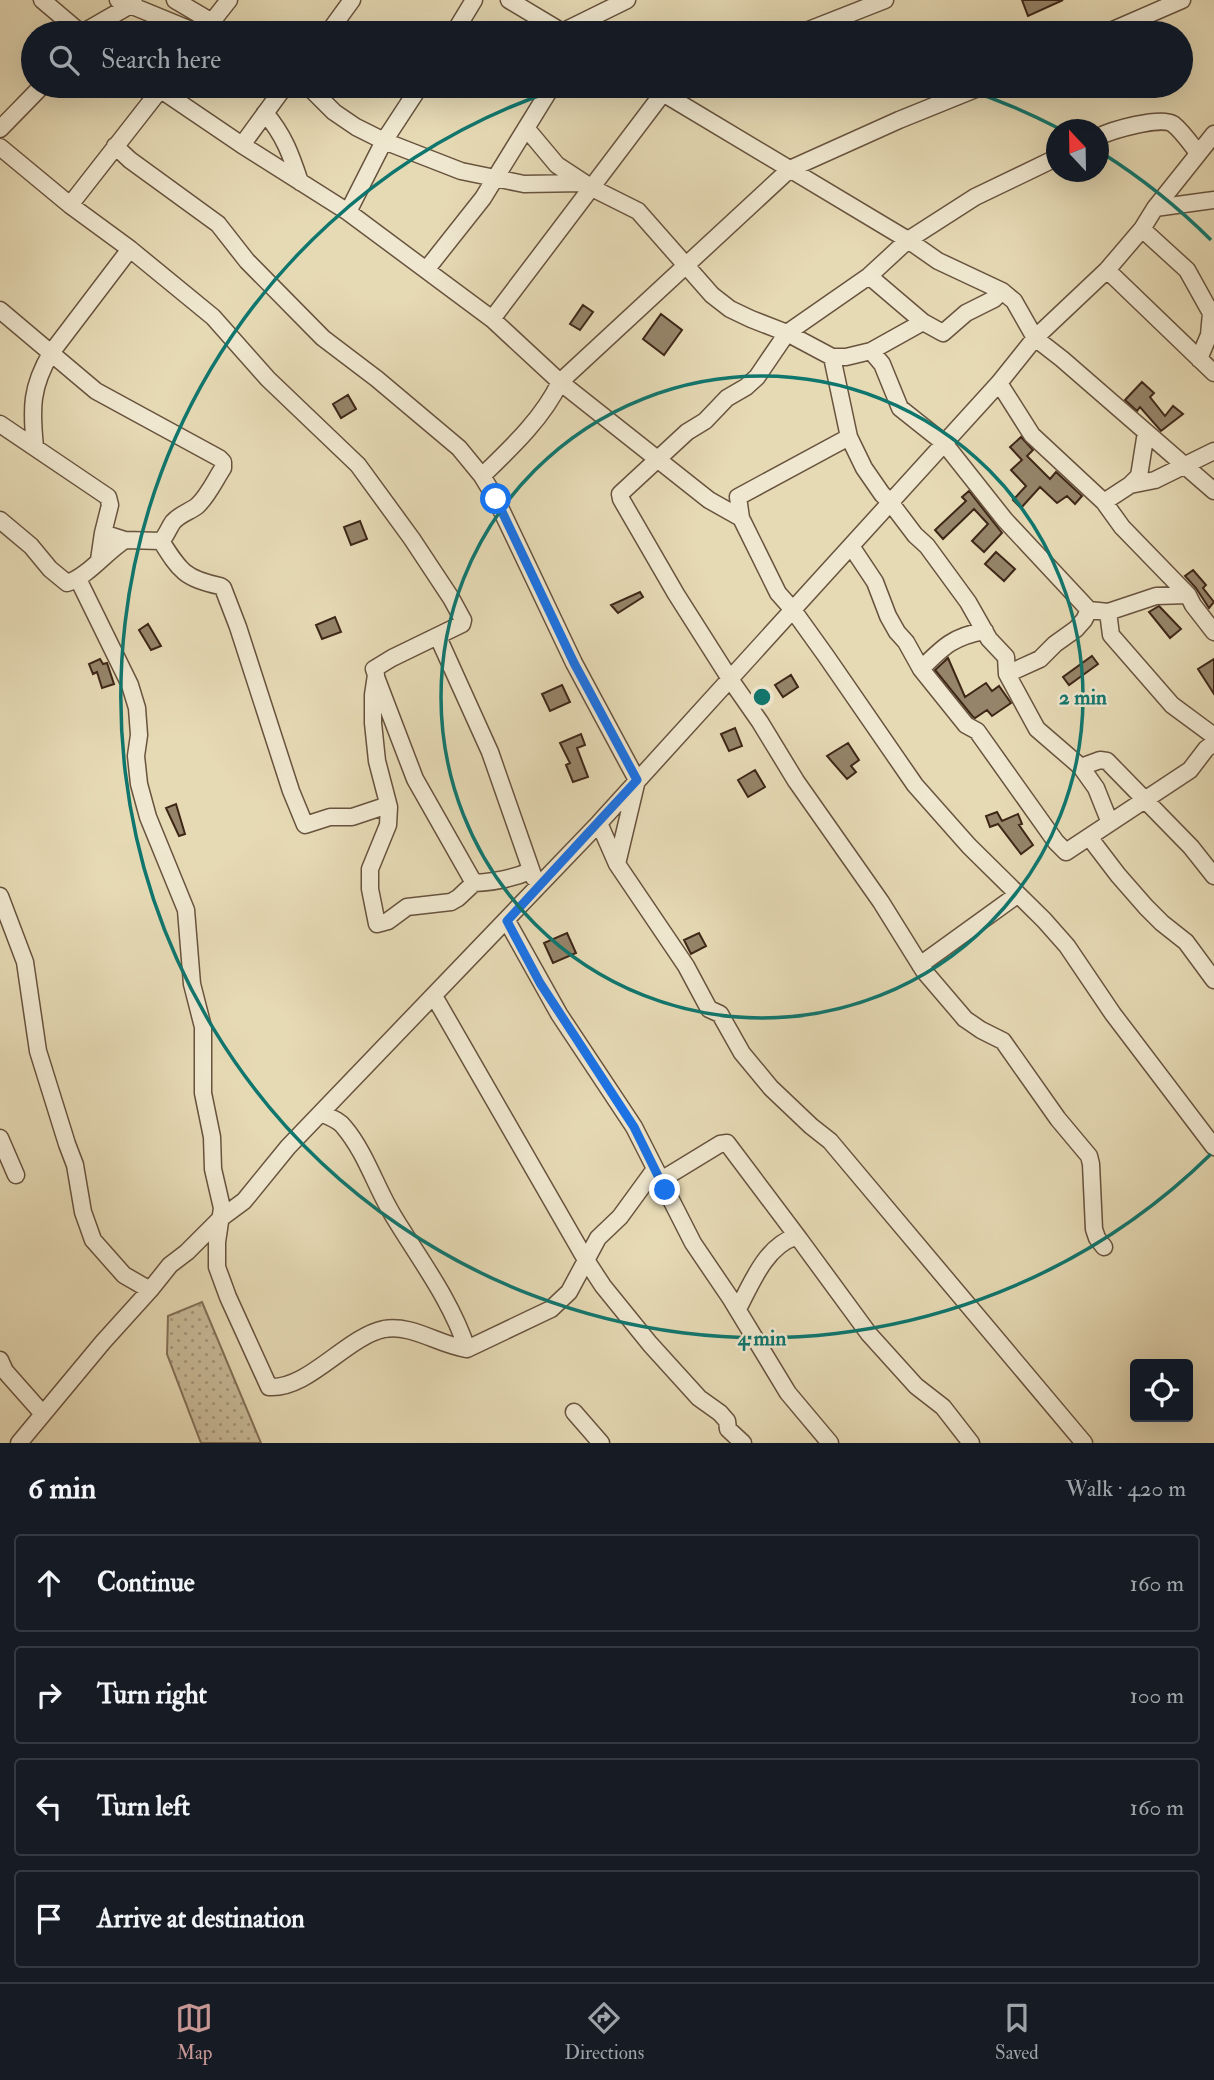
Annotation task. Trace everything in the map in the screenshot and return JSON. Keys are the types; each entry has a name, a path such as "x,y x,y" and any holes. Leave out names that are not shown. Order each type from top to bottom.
{"street":[{"path":"42,0 67,21"},
{"path":"175,0 202,21"},
{"path":"218,21 229,0"},
{"path":"340,21 352,0"},
{"path":"461,21 474,0"},
{"path":"509,0 543,21"},
{"path":"586,21 627,0"},
{"path":"832,21 885,0"},
{"path":"1134,21 1182,0"},
{"path":"100,21 130,2 172,21"},
{"path":"0,129 30,98"},
{"path":"70,205 151,98"},
{"path":"175,98 242,145 348,212 492,319 560,382 709,500 741,518"},
{"path":"242,145 276,98"},
{"path":"322,98 356,127 383,141 461,171 524,184 588,185"},
{"path":"348,212 383,141 412,98"},
{"path":"426,271 483,198 545,98"},
{"path":"492,319 651,98"},
{"path":"672,98 908,240 938,261 1002,291 1014,301 1035,338 1214,491"},
{"path":"482,476 518,440 554,394 560,382 790,169 954,98"},
{"path":"265,113 286,142 300,181"},
{"path":"1109,132 1120,128 1164,121 1174,125 1198,153"},
{"path":"526,128 557,165 638,211 712,295 730,309 787,333 832,357 846,357 871,351 923,322"},
{"path":"19,1443 170,1265 221,1218 244,1201 288,1147 599,823 999,383 1035,338 1107,270 1142,229 1155,208 1214,134"},
{"path":"115,146 130,160 218,223 247,261 323,338 459,448 482,476 496,499 574,663 637,780 617,863"},
{"path":"0,147 212,317 268,379 358,465 451,598 463,620 462,624 392,658 374,671 415,779 474,883"},
{"path":"1046,163 975,197 908,240 869,276 787,333 757,377 727,398 705,421 687,432 622,490 620,495 676,594 730,679 881,902 920,965 965,1018 1003,1041 1058,1119 1089,1156 1094,1229 1104,1247"},
{"path":"1155,208 1214,200"},
{"path":"1142,229 1187,270 1211,313 1209,335 1199,359"},
{"path":"35,447 33,395 41,370 130,249"},
{"path":"1107,270 1214,373"},
{"path":"869,276 923,322 943,333 966,313 994,299 1002,291"},
{"path":"0,310 96,391 223,462 223,468 200,503 181,515 161,541 125,540 103,533"},
{"path":"871,351 882,364 900,408 944,443 1005,520 1089,610 1108,612 1156,596 1188,595"},
{"path":"832,357 849,437 859,459 876,487 915,535 927,545 968,602 995,646 1006,657 1007,674 1037,729 1081,766 1096,788 1110,823"},
{"path":"999,383 1032,435 1104,502 1122,527 1188,595 1214,632"},
{"path":"0,425 108,497 110,505 99,560"},
{"path":"1104,502 1139,476 1146,432"},
{"path":"849,437 741,494 737,500 741,518 778,593 793,610 915,785 969,846 1067,946 1112,1014 1214,1147"},
{"path":"1130,485 1155,480 1214,451"},
{"path":"0,520 31,546 50,569 67,583 78,579 125,540"},
{"path":"161,541 184,573 223,588 291,791 305,825 330,817 352,817 389,807"},
{"path":"850,546 875,582 888,616 921,669 965,724 977,731 1066,852 1190,770 1214,743"},
{"path":"78,579 130,685 137,708 139,735 136,756 139,784 148,817 186,910 191,985 203,1027 203,1093 212,1137 213,1169 221,1200 217,1267 269,1387 278,1387 294,1381 383,1329 401,1327 453,1347 467,1349 551,1309 569,1292 598,1238 658,1174 727,1143 869,1334 909,1379 943,1407 971,1443"},
{"path":"1007,674 1040,659 1084,620 1089,610"},
{"path":"1108,612 1111,635 1172,705 1214,736"},
{"path":"921,669 953,640 985,631"},
{"path":"438,637 490,752 530,871 538,887"},
{"path":"376,676 373,723 377,761 389,807 388,825 370,869 370,889 377,924 388,921 407,907 451,902 474,883 493,882 530,871"},
{"path":"1081,766 1100,760 1107,761 1191,847 1214,876"},
{"path":"599,823 617,863 686,965 709,1009 720,1014 742,1053 779,1096 843,1155 1084,1443"},
{"path":"1088,837 1146,907 1185,942 1214,980"},
{"path":"920,965 1017,895"},
{"path":"0,896 25,962 38,1051 75,1166 83,1212 93,1240 124,1275 150,1290"},
{"path":"507,921 540,983 626,1116 693,1243 738,1309 788,1393 830,1443"},
{"path":"434,996 603,1286 650,1344 699,1398 720,1413 727,1421 728,1429 743,1443"},
{"path":"321,1113 341,1123 352,1138 393,1215 458,1323 467,1349"},
{"path":"0,1138 16,1175"},
{"path":"738,1309 767,1258 785,1241 795,1237 800,1240"},
{"path":"0,1360 5,1371 43,1414"},
{"path":"574,1412 601,1443"}],"shaded area":[{"path":"202,1302 261,1443 201,1443 167,1354 168,1316"}],"building":[{"path":"1022,0 1063,0 1028,16"},
{"path":"583,305 593,312 580,330 570,324"},
{"path":"661,314 682,330 664,355 643,339"},
{"path":"1142,382 1154,393 1150,397 1165,416 1173,406 1183,414 1161,431 1140,407 1137,411 1125,400"},
{"path":"348,395 356,409 341,418 333,404"},
{"path":"1021,437 1033,450 1027,456 1050,479 1056,472 1082,496 1075,504 1067,496 1057,503 1040,487 1021,508 1013,500 1026,486 1011,470 1022,460 1010,447"},
{"path":"969,491 1002,533 984,552 972,541 988,524 974,509 943,539 935,530 966,501 962,497"},
{"path":"360,521 367,539 351,545 344,527"},
{"path":"996,552 1015,569 1004,581 985,564"},
{"path":"1193,570 1206,585 1203,588 1214,602 1209,608 1185,576"},
{"path":"640,592 643,597 618,613 611,605"},
{"path":"1159,606 1181,629 1170,638 1149,612"},
{"path":"335,617 341,632 322,639 316,625"},
{"path":"148,624 161,646 151,650 139,630"},
{"path":"1092,656 1098,664 1069,685 1063,677"},
{"path":"948,658 965,697 986,683 992,691 999,686 1011,703 992,716 987,710 973,717 935,670"},
{"path":"100,659 103,664 107,663 114,684 102,688 97,672 93,674 89,664"},
{"path":"1214,659 1214,694 1198,669"},
{"path":"791,675 798,687 783,697 775,685"},
{"path":"562,685 570,702 550,711 542,694"},
{"path":"735,728 742,746 729,751 721,734"},
{"path":"581,734 585,745 577,748 588,777 573,782 566,765 570,763 560,743"},
{"path":"848,743 859,760 851,766 856,772 847,779 827,756"},
{"path":"755,770 765,787 748,797 738,780"},
{"path":"176,804 185,834 179,836 166,808"},
{"path":"997,812 1002,821 1018,814 1022,824 1019,825 1033,845 1021,854 998,824 990,827 986,816"},
{"path":"567,933 576,953 553,963 544,943"},
{"path":"699,933 706,946 691,954 684,940"}],"route":[{"path":"496,499 574,663 637,780 507,921 559,1014 634,1127 665,1190"}]}
